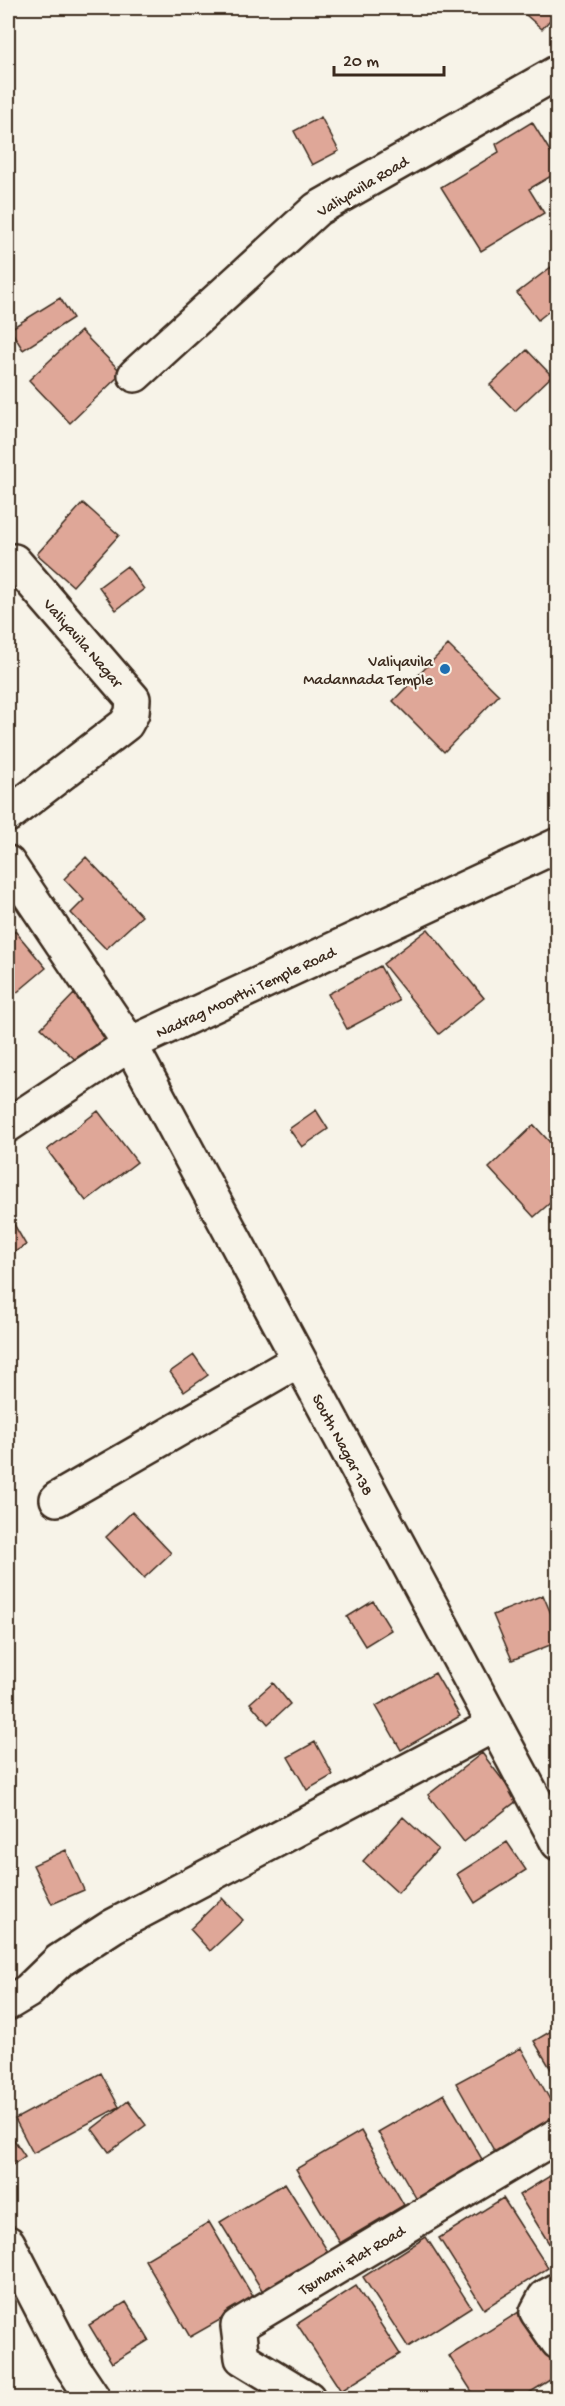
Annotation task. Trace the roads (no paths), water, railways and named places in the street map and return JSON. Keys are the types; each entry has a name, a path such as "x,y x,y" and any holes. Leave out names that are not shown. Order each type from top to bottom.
{"street":[{"name":"Valiyavila Road","path":"135,375 317,209 558,72"},
{"name":"Valiyavila Nagar","path":"8,815 126,724 132,713 133,699 14,561"},
{"name":"Nadrag Moorthi Temple Road","path":"8,1125 130,1044 558,845"},
{"path":"8,863 130,1044"},
{"name":"South Nagar 138","path":"130,1044 558,1843"},
{"path":"57,1499 299,1360"},
{"path":"8,2003 28,1991 59,1960 113,1926 494,1725"},
{"name":"Tsunami Flat Road","path":"308,2398 242,2358 238,2326 558,2135"},
{"path":"8,2242 71,2365 93,2398"},
{"path":"558,2290 545,2296 537,2312 558,2342"}],"place":[{"name":"Valiyavila Madannada Temple","path":"445,669"}]}
